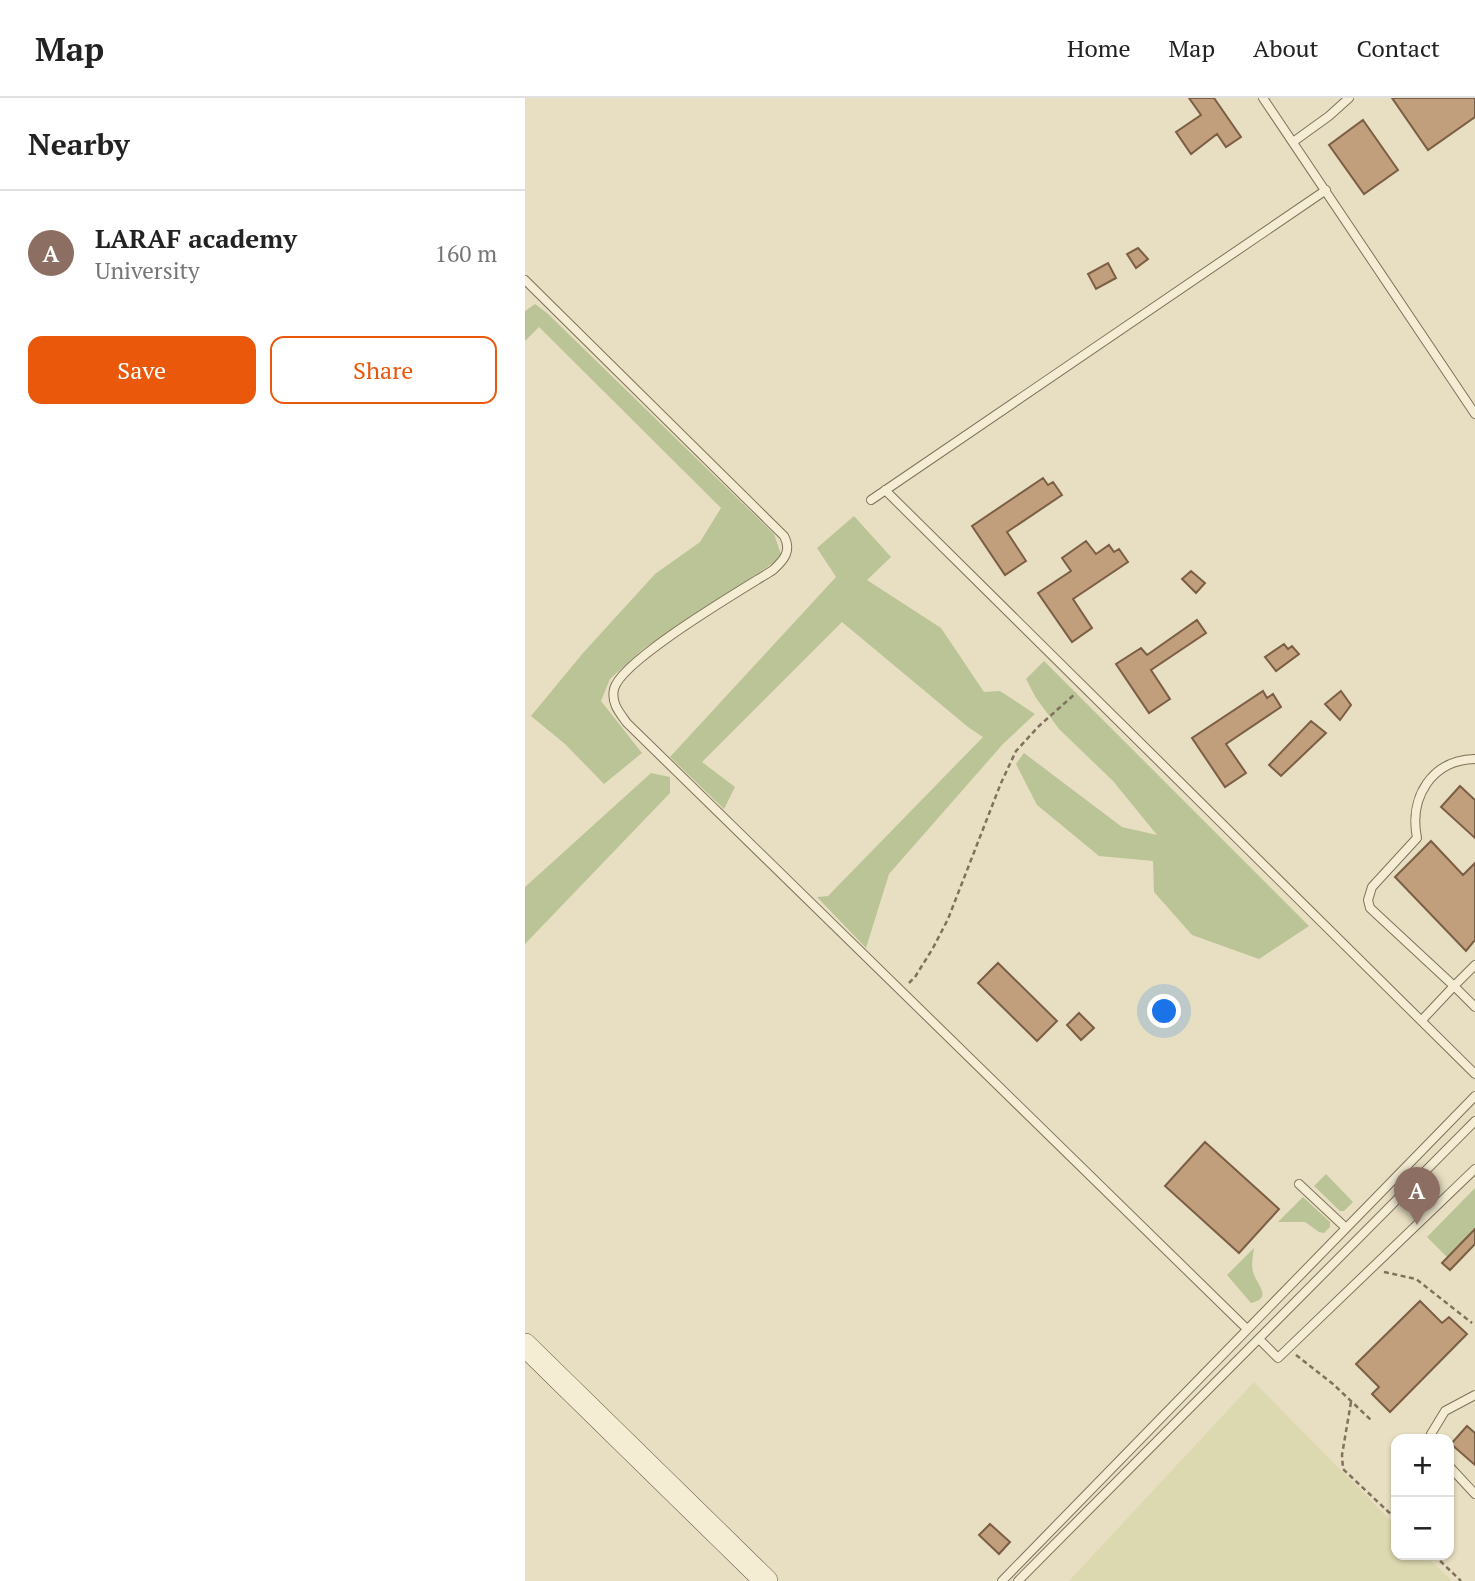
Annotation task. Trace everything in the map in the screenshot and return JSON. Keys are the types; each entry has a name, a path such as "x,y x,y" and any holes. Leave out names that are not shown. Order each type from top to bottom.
{"street":[{"path":"525,1345 766,1581"}],"lane":[{"path":"1263,98 1475,414"},
{"path":"1293,142 1349,98"},
{"path":"871,500 1326,190"},
{"path":"525,280 784,536 787,542 784,560 773,570 651,648 623,674 614,686 613,699 617,711 1247,1329"},
{"path":"885,491 1475,1074"},
{"path":"1475,759 1445,766 1426,784 1416,808 1414,823 1417,838 1372,887 1368,900 1370,908 1475,1007"},
{"path":"1422,1020 1475,965"},
{"path":"1002,1581 1475,1096"},
{"path":"1018,1581 1475,1121"},
{"path":"1259,1339 1278,1358 1475,1169"},
{"path":"1299,1184 1346,1228"},
{"path":"1431,1434 1445,1411 1475,1395"},
{"path":"1454,1471 1475,1494"}],"path":[{"path":"901,991 921,968 948,919 1016,751 1083,686"},
{"path":"1370,1270 1416,1279 1472,1323"},
{"path":"1288,1349 1333,1384 1371,1420"},
{"path":"1351,1402 1342,1455 1343,1469 1391,1514"},
{"path":"1439,1560 1461,1581"}],"shaded area":[{"path":"1254,1382 1391,1521 1391,1560 1430,1560 1452,1581 1069,1581"}],"green space":[{"path":"535,304 774,534 782,557 643,649 610,679 601,701 642,753 604,784 565,744 531,716 583,653 655,574 700,542 721,508 539,327 525,341 525,311"},
{"path":"854,516 891,557 867,580 941,628 984,692 1000,691 1035,714 1003,744 889,874 866,948 817,897 828,896 983,737 842,622 702,762 735,787 724,809 670,757 836,577 817,548"},
{"path":"1044,661 1309,926 1259,959 1192,935 1154,892 1153,861 1099,856 1037,805 1016,764 1024,753 1122,827 1157,835 1113,781 1059,729 1036,698 1026,679"},
{"path":"651,773 670,777 670,793 525,944 525,887"},
{"path":"1326,1174 1353,1202 1344,1211 1340,1211 1314,1186"},
{"path":"1475,1188 1475,1229 1447,1257 1427,1237"},
{"path":"1303,1197 1330,1222 1330,1227 1324,1233 1305,1222 1278,1222"},
{"path":"1254,1248 1252,1269 1263,1294 1258,1301 1251,1303 1227,1275"}],"building":[{"path":"1189,98 1214,98 1241,137 1226,147 1217,134 1191,154 1176,132 1201,115"},
{"path":"1392,98 1475,98 1475,117 1428,150"},
{"path":"1363,120 1398,170 1364,194 1329,145"},
{"path":"1138,248 1148,259 1136,268 1127,254"},
{"path":"1108,263 1116,278 1096,289 1088,274"},
{"path":"1043,478 1048,485 1053,482 1062,495 1007,532 1026,561 1005,575 972,526"},
{"path":"1086,541 1096,554 1109,545 1114,552 1119,549 1128,562 1073,599 1092,628 1072,642 1038,593 1071,571 1062,558"},
{"path":"1191,571 1205,583 1196,593 1182,579"},
{"path":"1197,620 1206,633 1151,670 1170,699 1149,713 1116,664 1141,648 1147,655"},
{"path":"1284,644 1288,649 1292,646 1299,654 1276,671 1265,657"},
{"path":"1263,691 1267,698 1273,694 1281,707 1226,744 1246,773 1225,787 1192,738"},
{"path":"1341,691 1351,705 1340,720 1325,704"},
{"path":"1311,721 1326,733 1281,776 1269,765"},
{"path":"1460,786 1475,800 1475,838 1441,807"},
{"path":"1431,841 1463,875 1475,863 1475,940 1466,951 1395,877"},
{"path":"998,963 1057,1021 1037,1041 978,983"},
{"path":"1079,1013 1094,1028 1081,1040 1067,1025"},
{"path":"1205,1142 1279,1209 1239,1253 1165,1186"},
{"path":"1475,1229 1475,1244 1450,1270 1442,1263"},
{"path":"1420,1301 1442,1323 1449,1317 1467,1334 1390,1412 1372,1394 1379,1387 1356,1364"},
{"path":"1467,1426 1475,1433 1475,1465 1454,1447 1454,1441"},
{"path":"990,1524 1010,1542 999,1554 979,1535"}],"place":[{"name":"LARAF academy","path":"1417,1225"}]}
